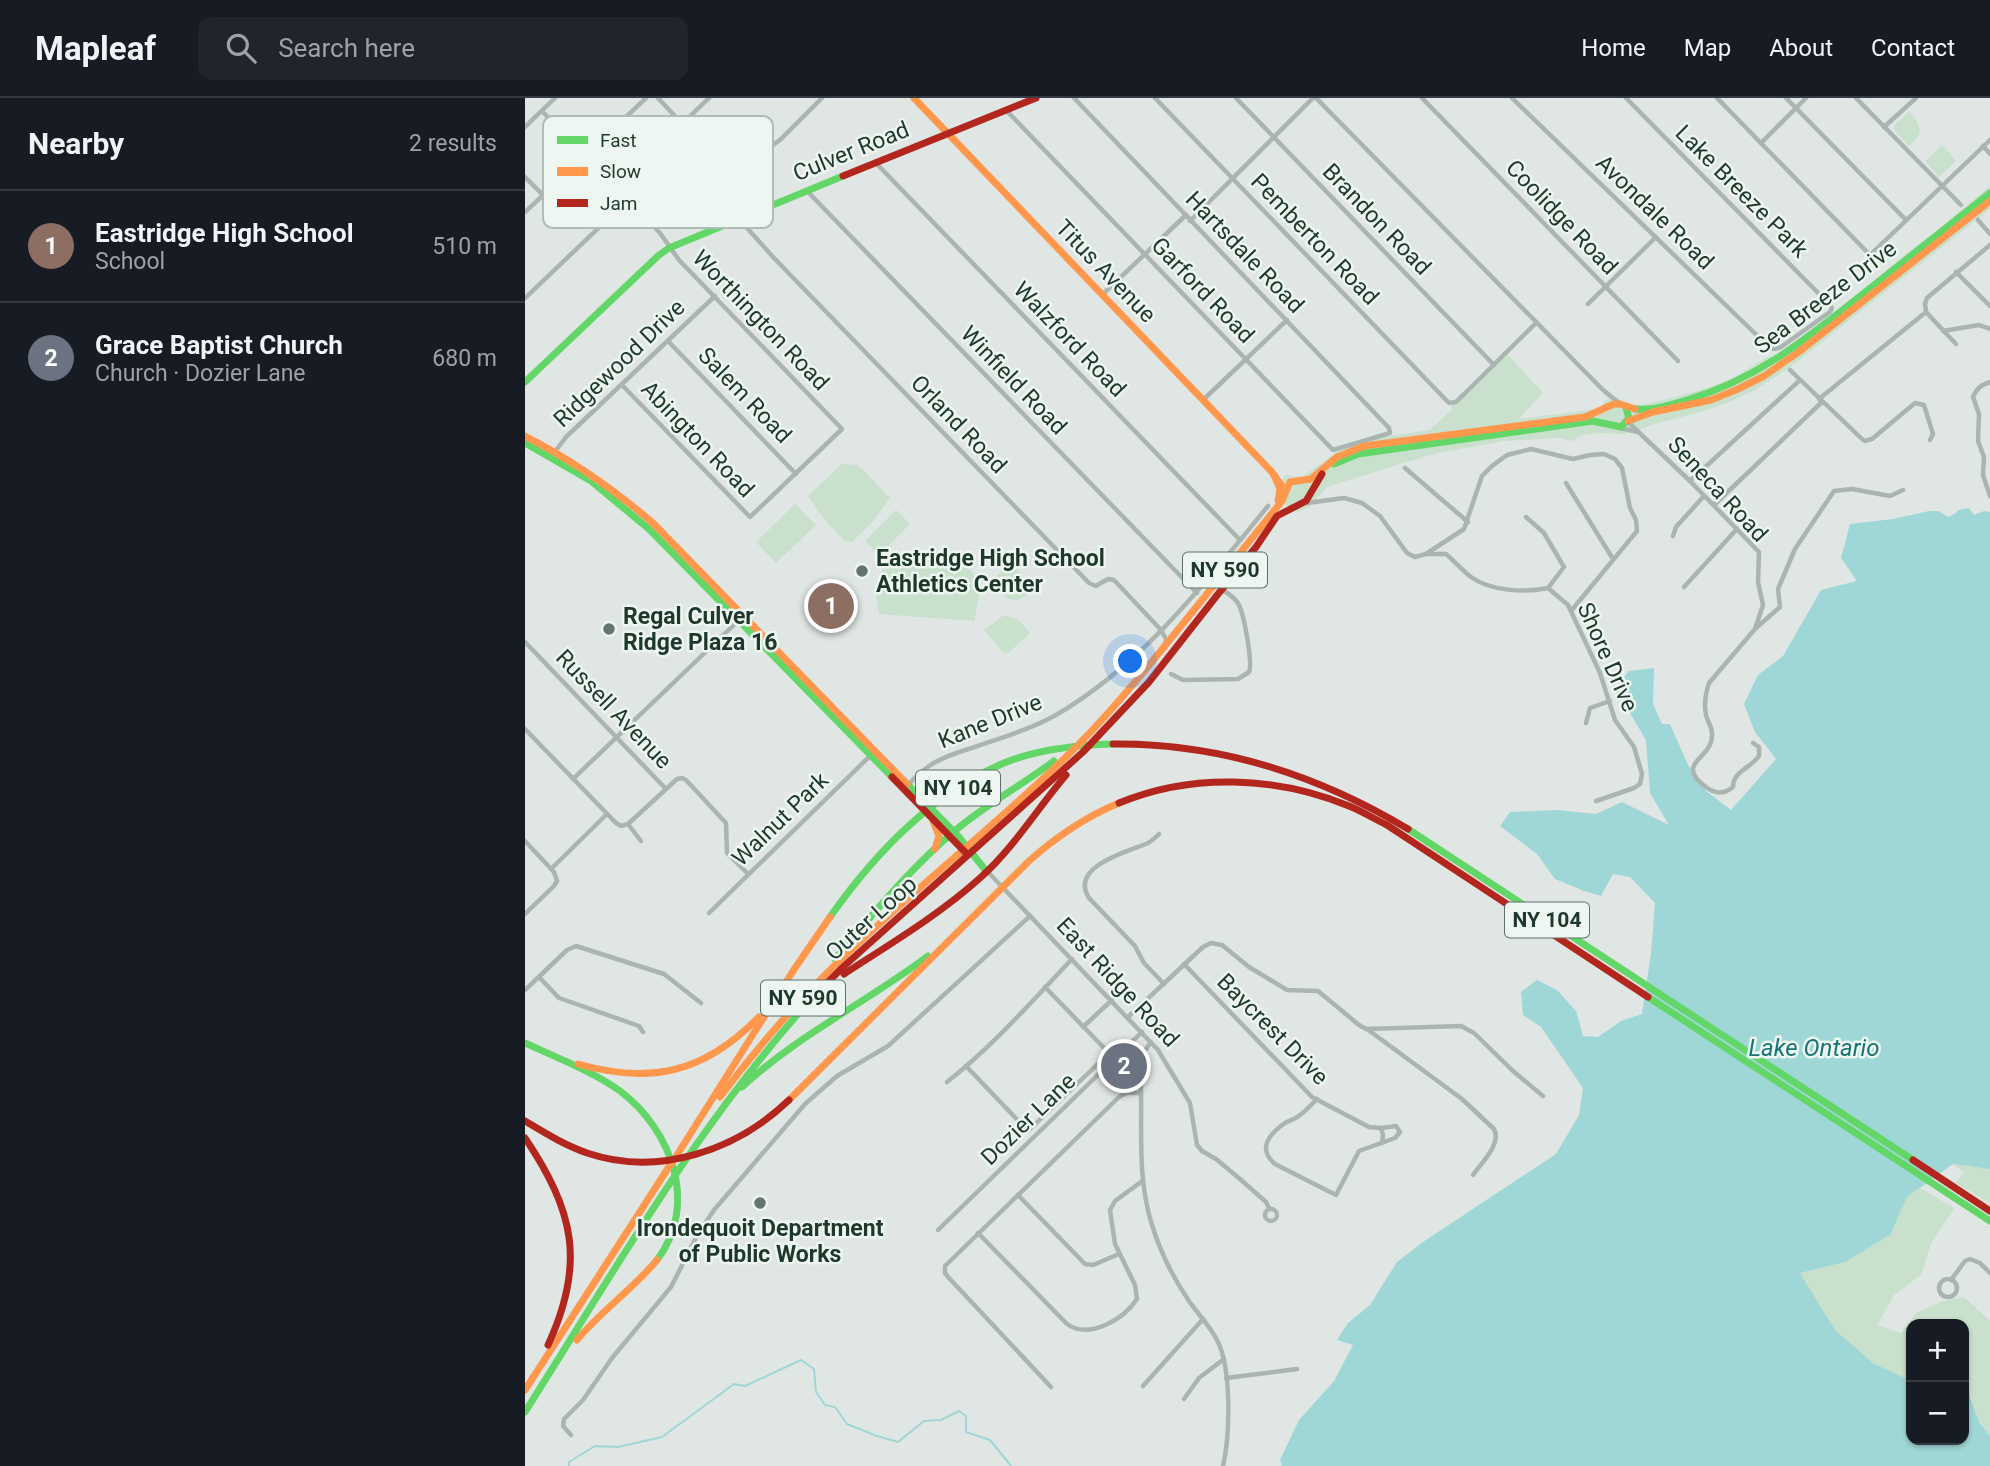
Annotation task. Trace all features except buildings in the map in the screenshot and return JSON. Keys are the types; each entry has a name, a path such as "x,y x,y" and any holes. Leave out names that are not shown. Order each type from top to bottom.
{"main road":[{"name":"Titus Avenue","path":"914,98 1273,473 1285,492"},
{"name":"Culver Road","path":"773,204 1036,98"},
{"name":"Sea Breeze Drive","path":"1623,406 1638,410 1690,398 1734,383 1769,365 1803,342 1990,193"},
{"name":"Sea Breeze Drive","path":"1628,421 1648,412 1715,399 1771,372 1990,201"},
{"name":"Culver Road","path":"525,382 669,248 716,228"},
{"path":"1606,422 1595,420 1353,455 1328,468 1301,504 1291,503 1285,492 1289,483 1312,478 1335,458 1364,446 1585,417 1598,414 1607,408 1615,403 1623,406 1629,413 1628,421 1620,428 1610,427 1604,415 1607,408"},
{"name":"East Ridge Road","path":"525,436 602,489 641,522 741,619 987,872"},
{"name":"East Ridge Road","path":"525,443 553,454"},
{"name":"Titus Avenue","path":"1273,473 1285,479 1298,480"},
{"path":"1270,509 1279,498 1280,491 1273,473"},
{"path":"1298,480 1307,484 1310,493"},
{"name":"NY 590","path":"1062,757 1127,691 1285,492"},
{"name":"Outer Loop","path":"525,1389 677,1155 740,1070 794,1007 840,961 1081,756 1153,676 1256,547 1277,516 1301,504"},
{"name":"NY 104","path":"525,1043 584,1066 643,1075 679,1069 713,1055 738,1038 758,1017 841,901 874,861 922,814 958,787 991,769 1033,754 1069,747 1129,744 1210,751 1253,760 1307,778 1379,811 1410,830 1603,962"},
{"path":"812,998 855,965 934,915 987,872 1008,851 1039,807 1081,756"},
{"path":"794,1007 881,904 932,852 990,804 1062,757"},
{"name":"Outer Loop","path":"980,841 1062,757"},
{"name":"NY 104","path":"525,1121 552,1139 586,1153 615,1160 646,1162 683,1158 712,1150 745,1135 775,1113 1039,852 1069,829 1094,813 1142,794 1208,782 1260,782 1316,793 1348,805 1405,837 1603,962 1963,1198 1990,1221"},
{"path":"932,852 939,839 935,819"},
{"name":"Outer Loop","path":"525,1412 680,1166 753,1065 812,998 955,863"},
{"path":"696,1142 738,1091 772,1059 909,971 971,920"},
{"path":"677,1155 799,962"},
{"path":"525,1043 607,1084 637,1106 666,1145 679,1196 674,1230 660,1256 646,1273 589,1325 544,1383"},
{"path":"525,1138 545,1167 561,1199 568,1227 571,1257 568,1293 560,1321 525,1389"},
{"name":"NY 104","path":"1963,1198 1990,1211"}],"street":[{"path":"525,127 555,98"},
{"path":"627,116 646,98"},
{"path":"658,98 675,116"},
{"path":"690,116 709,98"},
{"path":"773,145 823,98"},
{"name":"Hartsdale Road","path":"1074,98 1391,431"},
{"name":"Pemberton Road","path":"1155,98 1451,404 1494,365"},
{"name":"Brandon Road","path":"1236,98 1494,365"},
{"path":"1191,220 1315,98 1602,390 1623,406"},
{"name":"Coolidge Road","path":"1422,98 1678,361"},
{"name":"Avondale Road","path":"1512,98 1774,349"},
{"name":"Lake Breeze Park","path":"1626,98 1832,308 1781,347 1774,349"},
{"path":"1717,98 1870,255 1990,140"},
{"path":"1786,98 1906,220"},
{"path":"1761,143 1806,98"},
{"path":"1856,98 1961,205"},
{"path":"1884,127 1916,98"},
{"name":"Garford Road","path":"1006,110 1333,450 1391,431"},
{"name":"Worthington Road","path":"542,111 547,116"},
{"path":"1983,146 1990,154"},
{"name":"Walzford Road","path":"875,162 1240,540"},
{"path":"525,177 543,195 525,212"},
{"name":"Winfield Road","path":"806,190 1197,593"},
{"path":"1102,295 1186,215"},
{"path":"1977,220 1990,234"},
{"path":"525,298 599,228"},
{"name":"Worthington Road","path":"655,228 669,248 842,429 796,474"},
{"name":"Orland Road","path":"748,228 1089,583 1096,586 1108,579 1114,580 1161,630"},
{"path":"1587,304 1656,237"},
{"path":"1956,344 1926,312 1927,298 1990,245"},
{"path":"1957,272 1990,306"},
{"name":"Ridgewood Drive","path":"553,454 563,441 715,296"},
{"path":"1714,505 1821,400 1926,312"},
{"path":"1203,400 1287,320"},
{"path":"1494,365 1536,323"},
{"path":"1943,331 1979,325 1990,330"},
{"name":"Salem Road","path":"668,341 796,474"},
{"path":"1790,370 1865,441 1872,439 1915,403 1924,405 1933,434 1930,440"},
{"path":"1690,481 1800,380"},
{"path":"1989,495 1983,475 1984,457 1978,441 1979,414 1973,397 1981,386 1990,382"},
{"name":"Abington Road","path":"622,385 750,517 796,474"},
{"path":"1602,390 1607,400 1607,408"},
{"name":"Seneca Road","path":"1628,421 1759,552 1758,582 1763,605 1755,629"},
{"name":"Seneca Road","path":"1620,428 1639,432"},
{"path":"1426,554 1464,529 1482,476 1507,456 1531,449 1573,459 1604,454 1615,459 1622,468 1637,531 1571,611"},
{"path":"1405,468 1468,522"},
{"path":"1566,483 1613,559"},
{"path":"1753,743 1760,750 1759,756 1735,775 1733,787 1728,791 1710,790 1695,777 1693,764 1708,751 1712,743 1712,729 1705,709 1709,683 1755,629 1780,607 1779,589 1794,550 1834,491 1852,489 1890,496 1903,490"},
{"path":"1310,493 1318,499 1330,500"},
{"path":"1673,536 1676,527 1705,496"},
{"path":"1301,504 1346,498 1365,504 1380,516 1407,553 1415,556 1445,554 1472,578 1490,586 1530,591 1548,588"},
{"name":"Kane Drive","path":"905,787 935,762 1033,727 1071,705 1114,674 1197,593 1240,540 1270,509"},
{"name":"Shore Drive","path":"1526,517 1544,533 1563,567 1548,588 1568,605 1600,673 1615,720 1635,747 1640,784 1597,801"},
{"path":"1684,587 1737,528"},
{"path":"1171,674 1183,680 1210,680 1238,679 1249,672 1252,661 1241,608 1222,589"},
{"path":"573,779 741,619"},
{"path":"1161,630 1169,634 1177,631"},
{"path":"1161,630 1166,639 1164,647"},
{"name":"Russell Avenue","path":"525,642 666,789 680,778 688,781 726,822 727,853 748,874"},
{"path":"1586,723 1590,708 1610,701"},
{"path":"525,729 618,825 628,824 666,789"},
{"name":"Walnut Park","path":"709,913 872,754"},
{"path":"551,869 607,814"},
{"path":"628,824 641,841"},
{"path":"1159,834 1149,843 1123,852 1093,870 1086,878 1084,888 1089,898 1131,941 1144,963 1164,984"},
{"path":"525,841 556,875 556,884 525,914"},
{"name":"East Ridge Road","path":"987,872 1151,1042 1166,1060 1190,1103 1198,1145 1202,1151 1240,1179 1266,1202 1269,1208"},
{"path":"571,1435 563,1426 564,1419 583,1400 612,1358 671,1287 698,1234 723,1198 805,1104 837,1076 888,1046 1030,916"},
{"path":"1128,1017 1207,944 1219,944 1249,967 1287,990 1318,991 1359,1025 1462,1099 1497,1135 1496,1142 1472,1175"},
{"path":"525,990 567,950 576,946 664,974 701,1003"},
{"path":"947,1082 1072,959"},
{"name":"Baycrest Drive","path":"1184,964 1313,1097 1369,1127 1396,1126 1400,1132 1398,1137 1381,1143"},
{"path":"539,977 559,998 639,1026 643,1032"},
{"path":"966,1066 1028,1131 1106,1056 1106,1050 1045,987"},
{"path":"1083,1027 1112,1000"},
{"path":"1366,1028 1461,1026 1474,1033 1543,1096"},
{"name":"Dozier Lane","path":"938,1230 1142,1032"},
{"path":"1151,1042 1140,1061 1141,1182 1156,1238 1183,1293 1218,1340 1224,1359 1227,1441 1223,1466"},
{"path":"1051,1387 945,1273 947,1264 1119,1097 1126,1093 1141,1093"},
{"path":"1317,1100 1299,1117 1284,1124 1269,1139 1266,1152 1275,1164 1336,1195 1359,1151 1381,1143 1381,1128"},
{"path":"978,1233 1070,1327 1089,1330 1111,1321 1137,1299 1135,1285 1119,1254 1109,1213 1110,1206 1141,1182"},
{"path":"1018,1195 1085,1264 1093,1265 1119,1254"},
{"path":"1951,1280 1965,1261 1970,1259 1980,1263 1990,1273"},
{"path":"1143,1386 1203,1319"},
{"path":"1184,1399 1199,1378 1224,1359"},
{"path":"1226,1378 1297,1369"}],"green space":[{"path":"1909,111 1916,121 1919,133 1909,146 1894,130 1894,126"},
{"path":"1942,145 1956,161 1939,177 1925,161"},
{"path":"1990,186 1990,209 1789,368 1753,391 1729,402 1625,434 1583,435 1572,441 1559,438 1504,441 1438,453 1327,487 1309,507 1297,512 1287,505 1281,495 1278,487 1285,475 1302,477 1340,450 1383,437 1430,430 1507,354 1543,393 1518,419 1598,409 1613,396 1630,405 1652,403 1733,378 1763,360 1782,353"},
{"path":"842,464 858,465 890,498 874,520 852,542 845,541 825,520 808,496"},
{"path":"795,504 816,525 776,563 756,542"},
{"path":"896,510 910,524 879,555 865,541"},
{"path":"890,554 926,556 926,560 959,565 972,572 979,588 975,621 879,614 876,587"},
{"path":"1009,565 1013,565 1034,589 1015,600 1005,597 989,582"},
{"path":"1004,615 1019,620 1030,633 1008,653 1003,652 984,630"},
{"path":"1953,1164 1990,1169 1990,1203 1956,1183 1964,1173"},
{"path":"1920,1188 1954,1208 1931,1243 1921,1275 1894,1295 1877,1325 1901,1333 1906,1326 1906,1379 1873,1363 1835,1330 1800,1273 1845,1262 1890,1235 1907,1197"},
{"path":"1964,1297 1990,1321 1990,1436 1972,1399 1969,1381 1969,1319 1912,1319 1917,1312 1944,1301"}],"water":[{"name":"Lake Ontario","path":"1969,508 1974,515 1990,512 1990,1169 1953,1164 1907,1197 1890,1235 1845,1262 1800,1273 1835,1330 1873,1363 1906,1379 1906,1445 1969,1445 1969,1386 1970,1397 1980,1423 1990,1436 1990,1466 1282,1466 1280,1460 1299,1420 1334,1381 1353,1345 1337,1340 1348,1323 1370,1305 1397,1262 1556,1154 1579,1115 1583,1088 1541,1027 1523,1015 1521,992 1537,980 1557,990 1576,1011 1583,1036 1598,1037 1621,1021 1642,1014 1655,903 1630,877 1613,874 1601,896 1555,879 1537,854 1500,826 1510,812 1557,810 1596,814 1622,802 1669,825 1650,793 1646,740 1615,688 1629,671 1654,668 1653,704 1662,724 1670,724 1688,765 1706,791 1731,810 1776,759 1755,732 1744,704 1758,675 1783,656 1821,590 1857,581 1841,558 1850,524 1929,511 1938,511 1949,517 1958,510"}],"waterway":[{"path":"569,1466 569,1462 595,1446 618,1447 662,1437 734,1384 745,1386 801,1360 814,1369 816,1392 825,1405 835,1407 847,1424 898,1442 924,1421 941,1420 959,1411 966,1416 966,1432 990,1440 1011,1466"}],"traffic: fast":[{"path":"773,205 843,176"},
{"path":"1635,409 1668,406 1687,400 1740,379 1763,366 1829,321 1990,193"},
{"path":"525,382 659,255 669,248 717,228"},
{"path":"1334,464 1358,454 1593,421 1621,427 1629,418 1626,408"},
{"path":"525,443 591,481 649,529 892,777"},
{"path":"830,917 886,848 929,808 952,791 1004,763 1030,754 1113,744"},
{"path":"835,959 893,891 940,844 980,811 1054,761"},
{"path":"907,784 958,836 987,872"},
{"path":"1408,829 1913,1160"},
{"path":"742,1087 786,1051 928,956"},
{"path":"525,1412 660,1198 696,1146 772,1045 813,997"},
{"path":"1648,997 1990,1221"},
{"path":"525,1043 598,1077 620,1091 654,1126 666,1147 674,1170 677,1193 676,1216 670,1239 657,1260"}],"traffic: slow":[{"path":"914,98 1271,471 1285,490"},
{"path":"1628,421 1653,412 1711,400 1764,376 1800,351 1990,201"},
{"path":"1164,647 1282,501 1290,482 1311,479 1337,457 1364,446 1585,417 1614,404 1635,409"},
{"path":"525,436 592,476 654,524 907,784"},
{"path":"1274,475 1280,489 1278,501"},
{"path":"720,1097 745,1064 828,972 1069,754 1118,702 1164,647"},
{"path":"789,1100 1029,861 1071,828 1119,803"},
{"path":"933,821 939,836 935,849"},
{"path":"677,1155 830,917"},
{"path":"578,1064 630,1073 676,1069 698,1062 718,1050 739,1036 759,1017"},
{"path":"525,1390 674,1159"},
{"path":"577,1340 657,1260"}],"traffic: jam":[{"path":"843,176 1036,98"},
{"path":"1222,589 1277,516 1306,501 1322,474"},
{"path":"813,997 1083,752 1149,682 1222,589"},
{"path":"1113,744 1191,749 1266,766 1339,793 1408,829"},
{"path":"844,974 931,917 980,878 1014,842 1066,775"},
{"path":"892,777 965,852"},
{"path":"1119,803 1175,787 1234,782 1292,789 1349,806 1387,825 1648,997"},
{"path":"525,1121 563,1143 587,1153 614,1160 668,1160 721,1146 768,1118 789,1100"},
{"path":"525,1138 555,1190 569,1238 567,1288 560,1316 548,1345"},
{"path":"1913,1160 1990,1211"}],"place":[{"name":"Eastridge High School Athletics Center","path":"862,571"},
{"name":"Eastridge High School","path":"831,606"},
{"name":"Regal Culver Ridge Plaza 16","path":"609,629"},
{"name":"Grace Baptist Church","path":"1124,1066"},
{"name":"Irondequoit Department of Public Works","path":"760,1203"}]}
